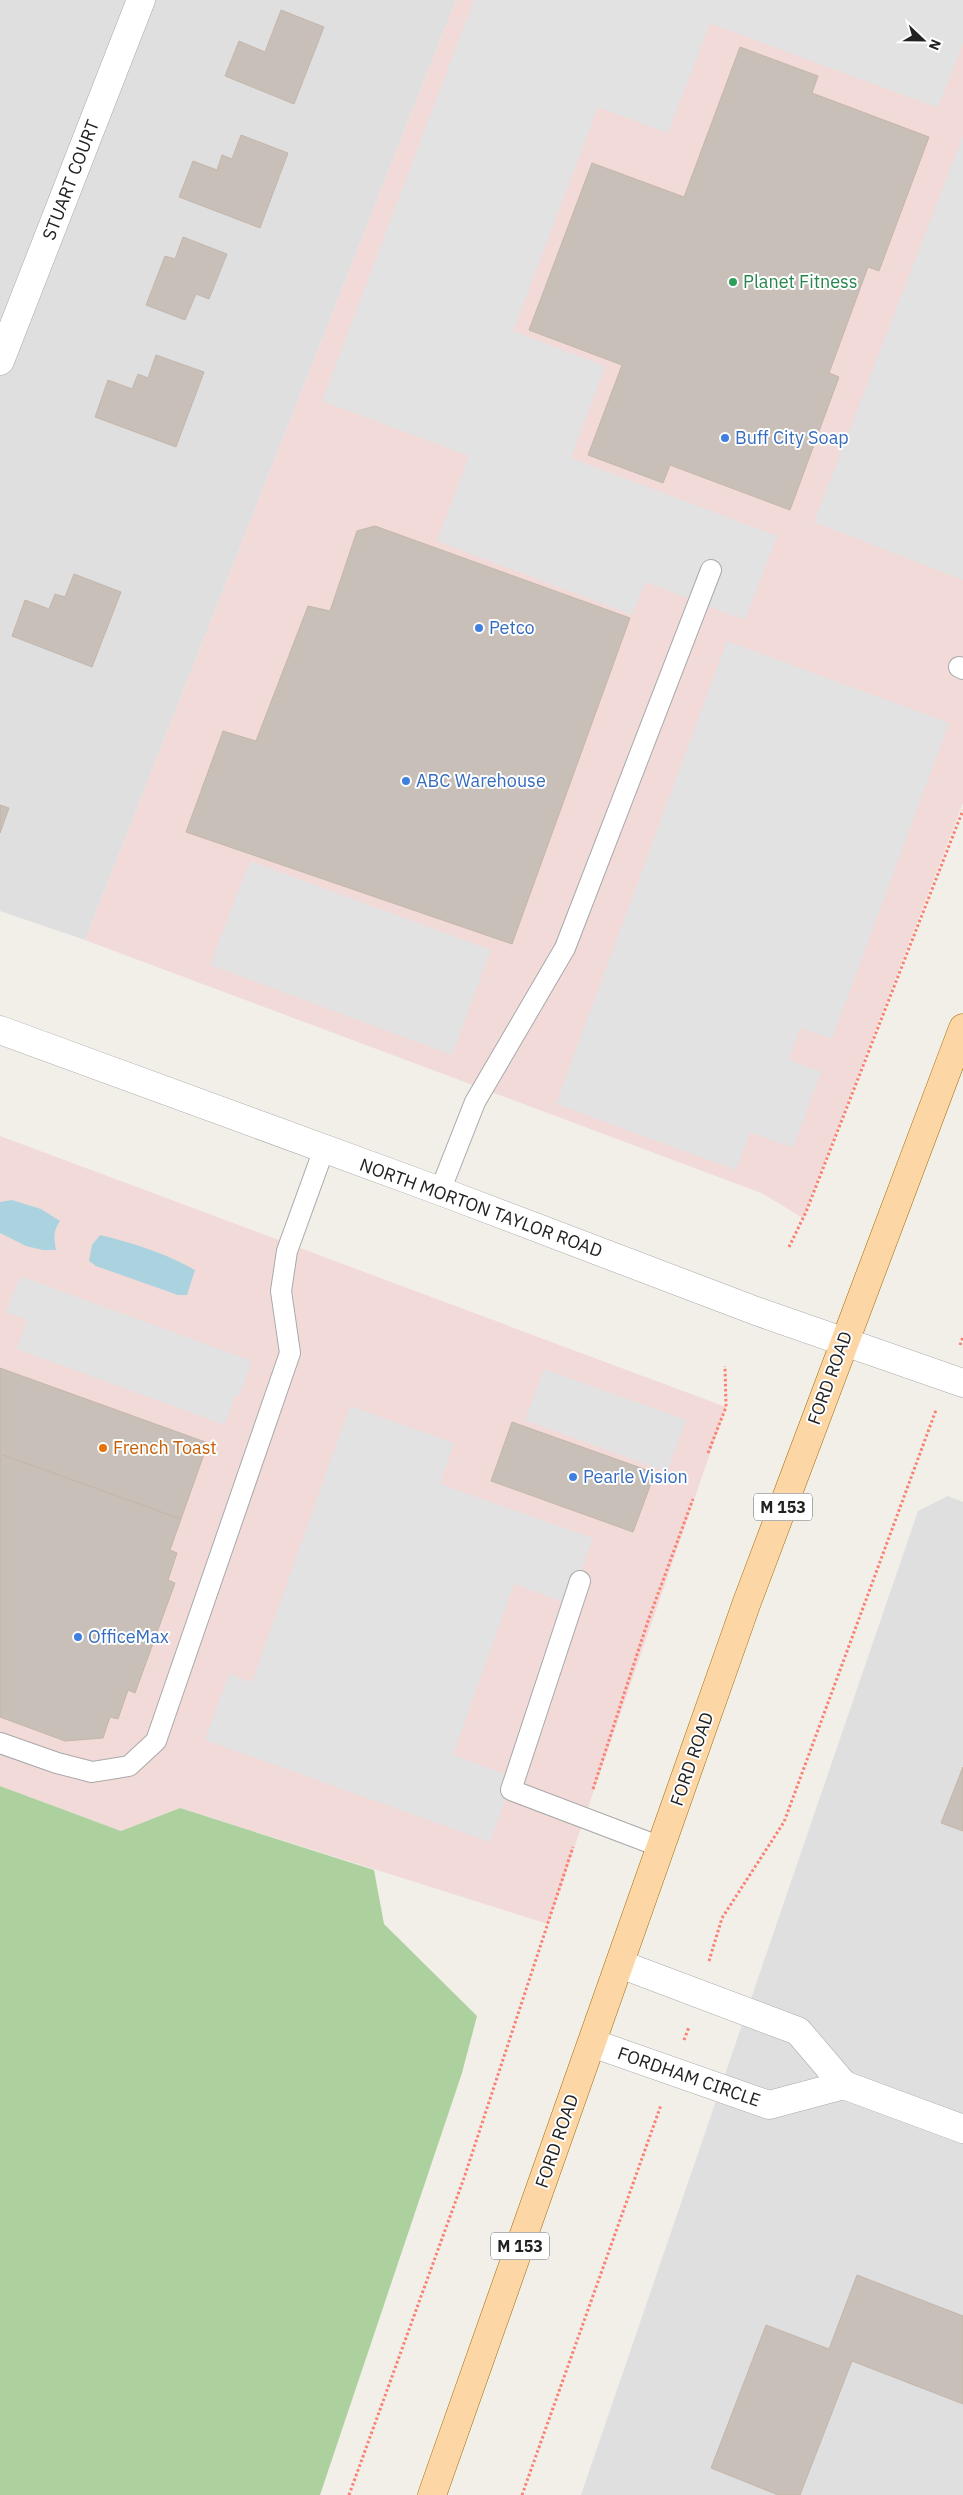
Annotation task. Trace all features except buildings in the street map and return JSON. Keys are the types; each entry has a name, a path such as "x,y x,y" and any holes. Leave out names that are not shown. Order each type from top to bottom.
{"main road":[{"name":"FORD ROAD","path":"432,2495 747,1602 963,1028"}],"street":[{"name":"STUART COURT","path":"0,361 141,0"},
{"name":"NORTH MORTON TAYLOR ROAD","path":"0,1030 440,1191 756,1311 955,1380"},
{"path":"620,1964 798,2031 844,2085 963,2129"},
{"name":"FORDHAM CIRCLE","path":"592,2043 770,2106 844,2085"}],"lane":[{"path":"440,1191 474,1102 565,948 711,570"},
{"path":"0,1743 57,1764 92,1772 128,1766 156,1741 290,1353 281,1291 287,1251 324,1149"},
{"path":"580,1581 511,1790 661,1847"}],"path":[{"path":"789,1247 806,1212 963,810"},
{"path":"522,2495 673,2072 722,1918 784,1822 955,1380 963,1337"},
{"path":"708,1453 726,1406 725,1366"},
{"path":"349,2495 464,2178 648,1621 693,1499"}],"shaded area":[{"path":"0,0 456,0 85,940 0,911"},
{"path":"456,0 963,0 963,803 803,1218 761,1193 85,940"},
{"path":"474,0 963,0 963,43 938,108 710,23 668,133 598,107 513,331 605,366 571,458 777,536 745,620 645,582 632,615 437,541 469,456 322,401"},
{"path":"963,136 963,580 814,522"},
{"path":"727,641 949,723 832,1039 800,1028 789,1060 821,1072 793,1148 750,1132 736,1170 556,1104"},
{"path":"250,861 491,950 452,1055 210,965"},
{"path":"0,1136 726,1407 548,1924 180,1808 121,1831 0,1786"},
{"path":"20,1276 252,1361 239,1396 235,1395 225,1425 17,1349 27,1320 6,1312"},
{"path":"544,1369 686,1420 667,1472 525,1420"},
{"path":"350,1406 454,1443 440,1484 593,1538 569,1604 514,1584 453,1755 513,1777 490,1842 205,1740 229,1674 252,1682"},
{"path":"948,1496 963,1502 963,2495 581,2495 918,1511"}],"green space":[{"path":"0,1786 121,1831 180,1808 374,1870 384,1924 477,2016 462,2073 320,2495 0,2495"}],"water":[{"path":"12,1200 41,1209 60,1221 55,1235 56,1250 43,1250 26,1246 0,1233 0,1202"},
{"path":"100,1235 149,1249 195,1270 187,1295 178,1295 96,1266 89,1261 92,1245"}],"place":[{"name":"Planet Fitness","path":"733,282"},
{"name":"Buff City Soap","path":"725,438"},
{"name":"Petco","path":"479,628"},
{"name":"ABC Warehouse","path":"406,781"},
{"name":"French Toast","path":"103,1448"},
{"name":"Pearle Vision","path":"573,1477"},
{"name":"OfficeMax","path":"78,1637"}]}
